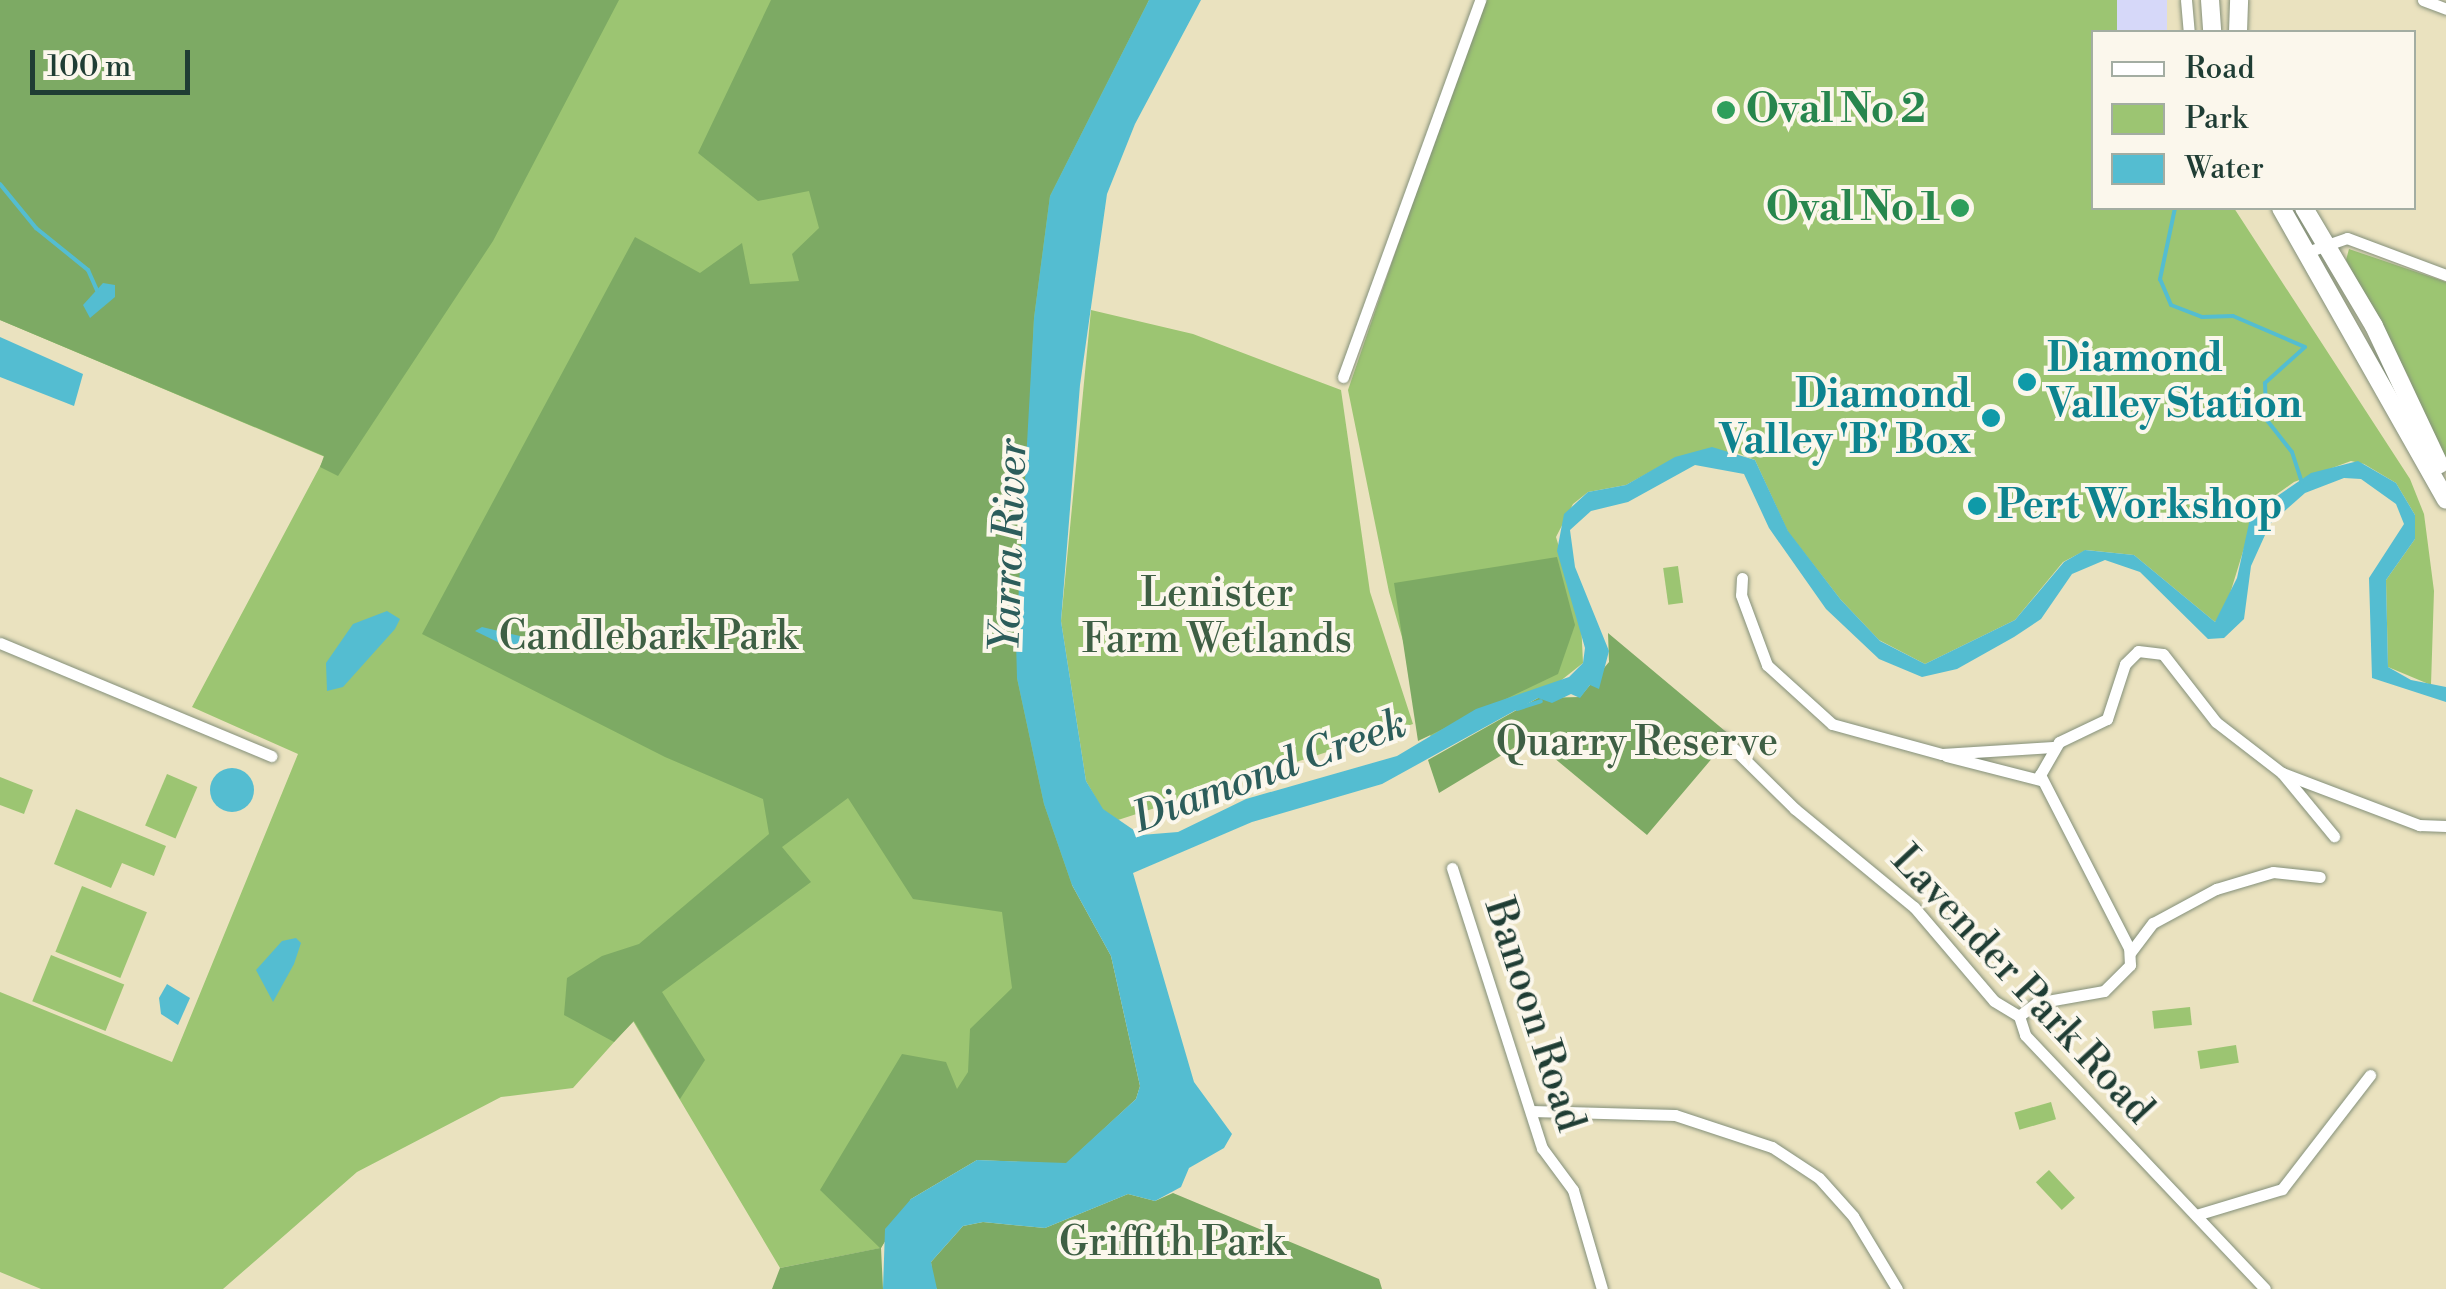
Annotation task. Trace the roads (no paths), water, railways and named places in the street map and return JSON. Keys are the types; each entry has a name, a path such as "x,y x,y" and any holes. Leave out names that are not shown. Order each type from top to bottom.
{"main road":[{"path":"2210,0 2212,30"},
{"path":"2238,30 2239,0"},
{"path":"2283,210 2316,247 2396,368 2446,488"},
{"path":"2305,210 2316,247 2372,364 2446,500"},
{"path":"2372,364 2396,368"}],"street":[{"path":"1344,378 1480,0"},
{"path":"2186,0 2189,30"},
{"path":"2424,0 2446,9"},
{"path":"2316,247 2358,240 2446,275"},
{"path":"1742,578 1741,595 1766,665 1825,719 2040,780 2129,950 2128,970 2109,988 2036,1003 2019,1016"},
{"path":"0,642 272,756"},
{"path":"1942,754 2053,747 2103,723 2124,664 2150,649 2168,658 2216,722 2282,773 2334,836"},
{"name":"Lavender Park Road","path":"1722,737 1794,809 1914,907 1994,1001 2019,1016 2025,1035 2265,1289"},
{"path":"2040,780 2053,747"},
{"path":"2282,773 2420,825 2446,826"},
{"name":"Banoon Road","path":"1452,868 1488,993 1547,1158 1582,1212 1602,1289"},
{"path":"2129,950 2153,923 2216,889 2273,872 2320,877"},
{"path":"2196,1214 2282,1189 2370,1076"},
{"path":"1532,1111 1675,1115 1772,1147 1819,1178 1853,1216 1896,1289"}],"water":[{"path":"1149,0 1201,0 1135,124 1107,194 1080,385 1061,621 1086,781 1103,809 1141,835 1178,832 1246,799 1397,756 1476,709 1569,677 1583,663 1585,648 1557,551 1564,514 1588,492 1626,485 1675,457 1712,447 1755,460 1788,531 1841,600 1880,641 1925,664 2015,620 2064,562 2085,550 2134,555 2215,622 2237,578 2251,514 2311,473 2358,461 2396,483 2415,515 2415,539 2386,580 2388,667 2411,680 2446,687 2446,702 2372,678 2369,578 2404,524 2396,504 2361,479 2344,478 2305,493 2270,524 2251,566 2244,619 2224,638 2208,639 2140,572 2105,560 2072,574 2041,619 2014,637 1957,669 1922,677 1879,659 1826,609 1769,528 1744,474 1695,465 1628,502 1591,511 1570,530 1575,567 1609,651 1599,689 1590,685 1580,698 1571,694 1552,703 1538,698 1382,784 1252,822 1133,873 1194,1082 1232,1134 1224,1148 1189,1168 1181,1187 1155,1201 1128,1194 1045,1228 983,1222 963,1226 931,1262 937,1289 883,1289 885,1229 911,1199 977,1160 1066,1163 1136,1099 1140,1086 1111,956 1072,885 1044,804 1017,678 1016,641 1034,318 1050,196"},
{"path":"103,283 115,285 115,297 90,318 83,305"},
{"path":"0,337 83,374 74,406 0,377"},
{"path":"387,611 400,619 395,629 343,687 327,691 326,663 353,624"},
{"path":"482,627 520,636 525,642 510,648 475,631"},
{"path":"232,768 248,774 254,790 248,806 232,812 216,806 210,790 216,774"},
{"path":"296,938 301,943 294,964 273,1002 256,970 282,941"},
{"path":"167,984 190,998 178,1025 161,1014 159,998"}],"waterway":[{"path":"0,184 36,228 88,270 97,290"},
{"path":"2175,210 2160,279 2171,305 2202,317 2233,316 2305,347 2265,383 2266,419 2292,452 2302,482"},
{"name":"Diamond Creek","path":"1517,709 1541,701"}],"place":[{"name":"Oval No 2","path":"1726,110"},
{"name":"Oval No 1","path":"1960,208"},
{"name":"Diamond Valley Station","path":"2027,382"},
{"name":"Diamond Valley 'B' Box","path":"1991,418"},
{"name":"Pert Workshop","path":"1977,506"}],"water label":[{"name":"Yarra River","path":"1010,545"}],"park label":[{"name":"Lenister Farm Wetlands","path":"1217,617"},
{"name":"Candlebark Park","path":"648,637"},
{"name":"Quarry Reserve","path":"1637,743"},
{"name":"Griffith Park","path":"1172,1243"}]}
